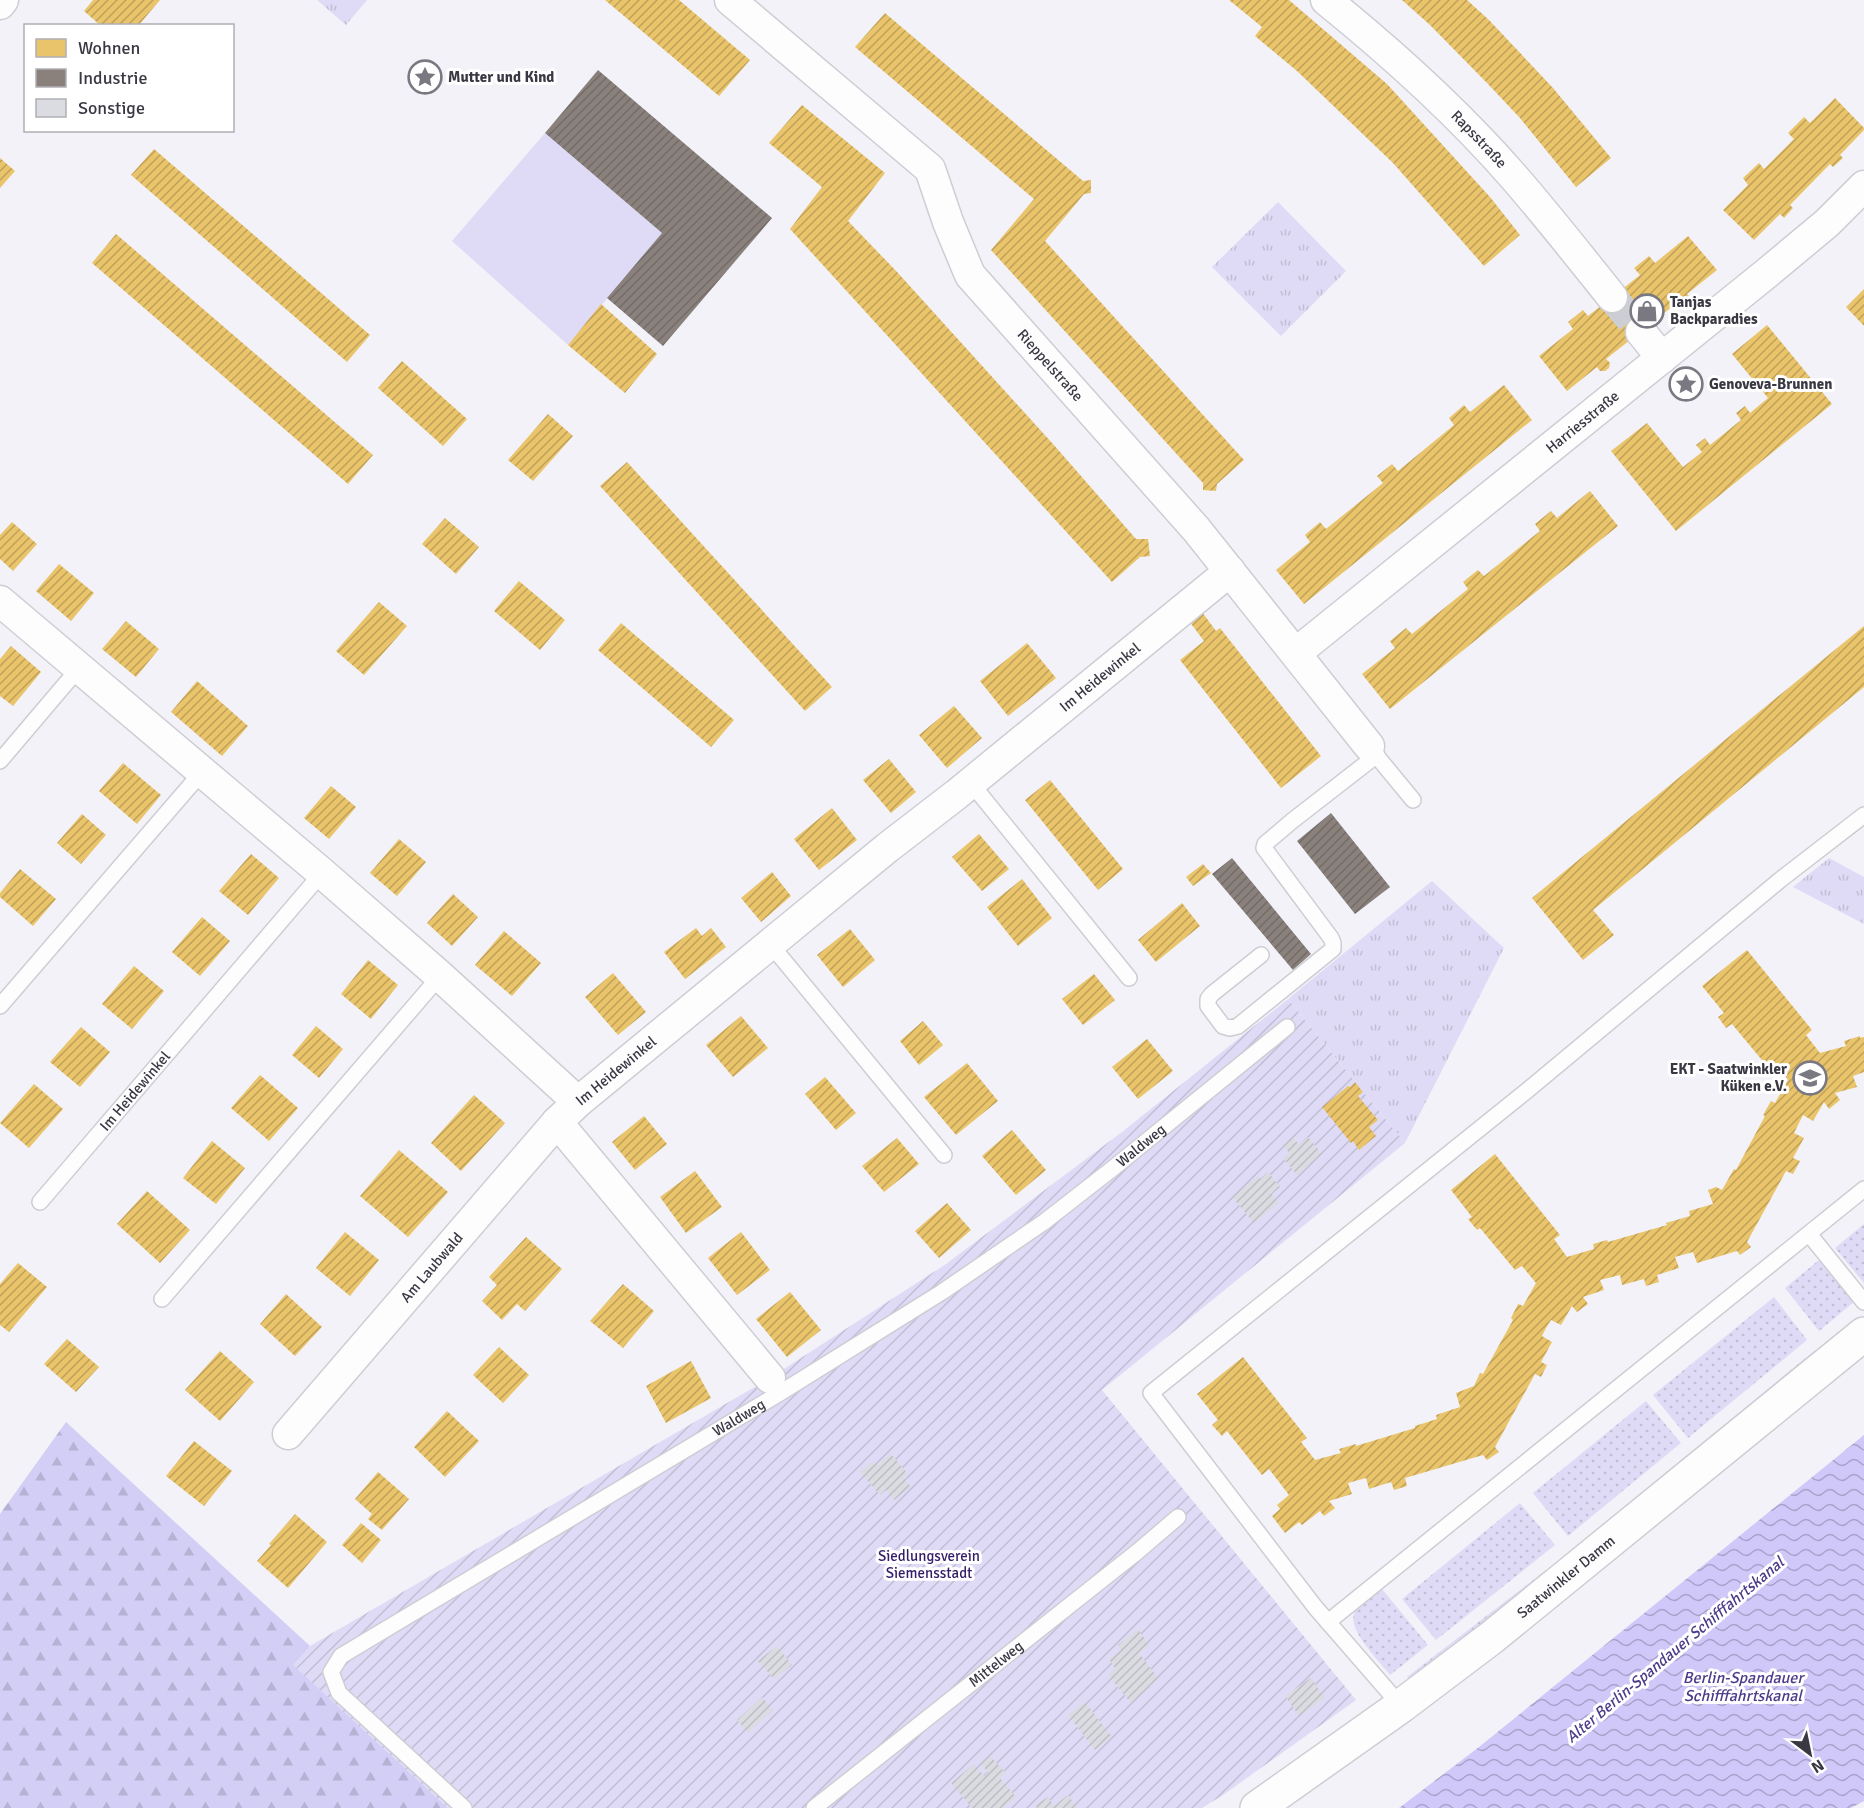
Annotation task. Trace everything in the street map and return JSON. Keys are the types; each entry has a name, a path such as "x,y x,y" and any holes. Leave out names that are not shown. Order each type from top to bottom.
{"main road":[{"name":"Saatwinkler Damm","path":"1257,1808 1401,1706 1570,1575 1864,1334"}],"street":[{"path":"0,4 3,0"},
{"name":"Rieppelstraße","path":"730,0 930,169 948,222 970,275 1196,529 1374,752"},
{"name":"Rapsstraße","path":"1326,0 1414,75 1462,123 1512,175 1612,297"},
{"name":"Harriesstraße","path":"1296,653 1827,223 1864,186"},
{"path":"1641,332 1662,358"},
{"name":"Im Heidewinkel","path":"0,601 322,873 440,976 578,1102 886,848 970,783 1230,571"},
{"name":"Am Laubwald","path":"288,1434 558,1122 578,1102"},
{"path":"558,1122 775,1385"}],"lane":[{"path":"0,760 79,668"},
{"path":"1262,955 1208,999 1208,1006 1223,1026 1230,1028 1238,1026 1333,949 1334,943 1331,938 1264,848 1265,844 1374,752 1413,800"},
{"path":"0,1006 202,772"},
{"path":"970,783 1129,978"},
{"path":"1401,1706 1328,1622 1151,1394 1520,1096 1780,880 1864,814"},
{"name":"Im Heidewinkel","path":"40,1202 322,873"},
{"path":"771,945 944,1155"},
{"path":"162,1299 440,976"},
{"name":"Waldweg","path":"464,1808 339,1694 331,1672 341,1656 775,1385 942,1292 1044,1222 1287,1027"},
{"path":"1328,1622 1864,1189"},
{"path":"1809,1234 1864,1302"},
{"name":"Mittelweg","path":"814,1808 1178,1517"}],"green space":[{"path":"317,0 367,0 346,25"},
{"path":"545,133 662,233 568,345 452,241"},
{"path":"1278,202 1346,271 1281,336 1212,267"},
{"path":"1829,858 1864,877 1864,924 1793,887"},
{"path":"1432,881 1504,948 1405,1143 1288,999"},
{"name":"Siedlungsverein Siemensstadt","path":"1288,999 1405,1143 1102,1390 1356,1700 1223,1795 1202,1808 448,1808 293,1665 310,1646 770,1378 946,1264 1122,1132"},
{"path":"1864,1224 1864,1283 1835,1248"},
{"path":"1819,1260 1854,1302 1819,1331 1785,1288"},
{"path":"1774,1297 1807,1340 1688,1438 1653,1395"},
{"path":"1814,1351 1818,1355 1627,1510 1624,1507"},
{"path":"1646,1401 1681,1443 1568,1536 1533,1493"},
{"path":"66,1422 310,1646 294,1665 448,1808 0,1808 0,1514"},
{"path":"1520,1503 1555,1545 1436,1640 1402,1599"},
{"path":"1546,1570 1548,1575 1411,1682 1407,1677"},
{"path":"1382,1589 1428,1645 1390,1675 1360,1637 1353,1621 1358,1606"}],"water":[{"name":"Berlin-Spandauer Schifffahrtskanal","path":"1864,1435 1864,1801 1851,1808 1399,1808 1479,1747"}],"building: Wohnen":[{"path":"93,0 160,0 140,24 99,24 84,11"},
{"path":"605,0 679,0 750,60 719,96"},
{"path":"1229,0 1289,0 1387,84 1490,197 1520,235 1484,266 1393,163 1297,71 1255,36 1262,27"},
{"path":"1402,0 1467,0 1553,88 1611,158 1576,187 1520,118 1430,25"},
{"path":"885,13 1083,181 1091,180 1091,193 1084,194 1045,241 1244,460 1217,484 1216,491 1203,490 1203,483 991,250 1034,199 855,47"},
{"path":"1835,98 1864,130 1840,155 1843,158 1833,167 1830,164 1790,205 1793,208 1784,218 1780,214 1754,240 1723,210 1748,185 1743,178 1759,163 1764,169 1794,139 1788,133 1804,117 1810,123"},
{"path":"802,105 885,173 848,221 1053,444 1136,539 1148,539 1150,556 1140,557 1112,582 790,229 822,187 769,143"},
{"path":"154,149 370,335 347,362 131,175"},
{"path":"0,158 15,171 0,188"},
{"path":"116,234 373,455 348,484 92,263"},
{"path":"1688,236 1717,270 1687,294 1690,297 1686,303 1680,305 1678,302 1606,359 1610,363 1609,368 1600,371 1597,367 1567,391 1539,356 1573,329 1568,322 1583,310 1588,316 1640,275 1634,268 1649,256 1655,263"},
{"path":"1864,289 1864,326 1846,307"},
{"path":"601,304 657,354 625,393 568,345"},
{"path":"1767,325 1832,404 1676,531 1611,451 1647,423 1683,467 1702,452 1696,445 1705,438 1710,445 1741,420 1736,413 1745,406 1750,413 1768,398 1732,354"},
{"path":"402,361 467,419 443,446 378,388"},
{"path":"1504,385 1532,420 1304,604 1276,570 1310,542 1305,535 1320,522 1326,529 1383,483 1377,476 1392,464 1398,471 1454,425 1449,418 1464,405 1470,412"},
{"path":"548,414 573,436 533,481 508,460"},
{"path":"627,462 832,687 805,711 600,486"},
{"path":"1590,491 1618,526 1390,709 1362,674 1395,648 1390,641 1406,628 1412,634 1468,589 1463,582 1474,573 1478,570 1484,576 1540,531 1535,524 1551,511 1557,518"},
{"path":"445,518 479,547 456,574 422,544"},
{"path":"12,522 37,544 13,571 0,559 0,535"},
{"path":"59,564 94,593 71,621 36,591"},
{"path":"519,581 565,620 540,650 494,611"},
{"path":"379,602 407,626 364,675 336,651"},
{"path":"1202,612 1216,631 1220,628 1321,756 1281,788 1180,660 1204,641 1189,621"},
{"path":"126,621 159,649 136,677 102,649"},
{"path":"621,623 734,720 711,747 598,650"},
{"path":"1864,626 1864,687 1593,910 1614,935 1583,960 1532,898"},
{"path":"1027,643 1056,678 1008,716 980,681"},
{"path":"11,646 41,672 13,706 0,696 0,659"},
{"path":"197,681 248,726 222,756 171,712"},
{"path":"954,706 982,738 947,768 919,735"},
{"path":"889,759 916,792 891,813 863,780"},
{"path":"123,763 161,795 137,824 99,791"},
{"path":"1050,780 1123,869 1098,890 1025,800"},
{"path":"331,786 356,807 329,839 304,818"},
{"path":"832,808 857,840 819,870 794,839"},
{"path":"82,814 106,835 81,864 57,843"},
{"path":"979,834 1009,869 982,891 952,857"},
{"path":"399,839 426,862 397,896 370,873"},
{"path":"251,854 279,878 248,915 219,891"},
{"path":"1203,864 1211,873 1193,886 1186,877"},
{"path":"20,869 56,899 33,926 0,897 0,893"},
{"path":"772,872 791,896 761,922 741,898"},
{"path":"1022,879 1052,918 1018,946 987,907"},
{"path":"453,894 478,917 452,946 427,923"},
{"path":"1182,903 1200,926 1156,962 1138,940"},
{"path":"202,917 230,941 200,976 172,952"},
{"path":"696,928 702,936 711,928 726,947 685,979 664,952"},
{"path":"850,929 875,960 843,987 817,955"},
{"path":"504,931 541,963 512,996 475,965"},
{"path":"1747,950 1812,1030 1806,1035 1820,1053 1846,1046 1844,1041 1864,1037 1864,1072 1853,1076 1857,1087 1835,1093 1840,1100 1829,1109 1824,1102 1813,1121 1803,1115 1794,1133 1804,1138 1793,1158 1800,1161 1793,1174 1786,1171 1747,1242 1751,1247 1740,1255 1737,1251 1697,1263 1693,1252 1675,1257 1679,1268 1657,1275 1659,1282 1646,1286 1644,1279 1622,1285 1620,1275 1600,1280 1604,1290 1583,1297 1588,1304 1577,1312 1572,1306 1561,1325 1551,1320 1546,1328 1542,1336 1552,1342 1541,1362 1547,1365 1541,1377 1535,1374 1495,1447 1499,1452 1487,1460 1483,1455 1405,1478 1407,1486 1394,1490 1391,1482 1369,1489 1366,1478 1348,1483 1352,1494 1329,1501 1335,1508 1324,1516 1320,1511 1302,1525 1299,1522 1285,1533 1272,1516 1280,1509 1277,1505 1289,1495 1269,1469 1262,1475 1227,1431 1222,1436 1212,1425 1218,1420 1197,1394 1243,1357 1307,1438 1301,1442 1315,1460 1341,1453 1339,1449 1415,1428 1415,1426 1437,1419 1436,1415 1460,1407 1456,1393 1474,1386 1480,1373 1483,1374 1513,1320 1511,1318 1518,1304 1523,1306 1536,1283 1522,1266 1515,1270 1480,1228 1477,1230 1468,1219 1472,1217 1451,1190 1495,1154 1560,1235 1554,1239 1567,1257 1594,1249 1593,1244 1667,1225 1666,1223 1690,1216 1689,1211 1713,1204 1708,1190 1716,1187 1722,1190 1734,1169 1736,1170 1771,1101 1775,1103 1788,1080 1773,1061 1766,1065 1732,1024 1726,1028 1718,1017 1724,1013 1702,986"},
{"path":"368,960 398,985 371,1019 341,994"},
{"path":"134,966 164,991 132,1029 102,1004"},
{"path":"613,973 646,1012 618,1035 585,997"},
{"path":"1094,974 1115,1000 1083,1025 1062,999"},
{"path":"741,1016 768,1048 733,1077 706,1045"},
{"path":"923,1021 943,1045 919,1065 900,1041"},
{"path":"316,1026 343,1049 319,1078 292,1055"},
{"path":"81,1027 110,1052 80,1087 50,1062"},
{"path":"1147,1039 1173,1071 1138,1099 1112,1067"},
{"path":"967,1063 998,1101 956,1135 924,1097"},
{"path":"260,1075 298,1108 269,1141 231,1108"},
{"path":"825,1077 856,1113 836,1130 805,1094"},
{"path":"1355,1082 1363,1092 1358,1096 1378,1120 1369,1127 1376,1136 1359,1150 1322,1107"},
{"path":"34,1084 63,1109 29,1148 0,1123"},
{"path":"474,1095 505,1123 461,1171 431,1143"},
{"path":"644,1116 667,1144 635,1170 612,1142"},
{"path":"1012,1130 1046,1170 1016,1195 982,1156"},
{"path":"897,1138 919,1164 884,1192 862,1166"},
{"path":"212,1141 245,1168 216,1204 183,1178"},
{"path":"399,1150 448,1192 408,1237 360,1196"},
{"path":"695,1171 722,1207 686,1233 660,1197"},
{"path":"147,1191 190,1230 160,1263 117,1224"},
{"path":"947,1203 971,1230 939,1258 915,1231"},
{"path":"345,1232 379,1260 350,1296 316,1268"},
{"path":"741,1232 770,1270 737,1295 708,1258"},
{"path":"526,1237 562,1269 525,1311 517,1304 502,1320 482,1301 497,1285 489,1277"},
{"path":"18,1263 47,1287 9,1332 0,1325 0,1284"},
{"path":"623,1284 654,1311 623,1348 590,1321"},
{"path":"790,1292 821,1330 787,1357 756,1319"},
{"path":"286,1294 322,1327 295,1356 260,1324"},
{"path":"67,1339 99,1367 76,1392 44,1364"},
{"path":"499,1347 529,1375 503,1403 473,1375"},
{"path":"220,1351 254,1382 220,1421 185,1390"},
{"path":"691,1361 711,1398 666,1423 646,1386"},
{"path":"447,1411 479,1441 445,1477 414,1447"},
{"path":"194,1441 232,1471 204,1506 166,1476"},
{"path":"378,1472 409,1499 382,1530 368,1519 372,1514 355,1499"},
{"path":"295,1514 327,1542 288,1588 257,1561"},
{"path":"361,1523 381,1540 362,1563 342,1545"}],"building: Industrie":[{"path":"598,70 772,218 663,346 607,298 662,233 545,133"},
{"path":"1331,813 1390,887 1355,914 1297,841"},
{"path":"1232,858 1311,954 1293,970 1212,874"}],"building: Sonstige":[{"path":"1293,1137 1299,1145 1308,1137 1322,1154 1297,1175 1283,1158 1289,1153 1283,1145"},
{"path":"1268,1172 1280,1187 1272,1194 1279,1203 1254,1223 1232,1197 1258,1176 1260,1179"},
{"path":"891,1454 907,1473 903,1477 911,1487 894,1500 886,1490 880,1495 860,1472 874,1461 877,1465"},
{"path":"1138,1629 1149,1645 1139,1653 1158,1678 1149,1686 1151,1687 1131,1703 1108,1675 1115,1668 1109,1659 1121,1650 1118,1645"},
{"path":"777,1646 792,1665 774,1679 758,1661"},
{"path":"1311,1678 1325,1698 1299,1716 1285,1696"},
{"path":"762,1697 773,1710 748,1733 737,1720"},
{"path":"1085,1702 1112,1737 1095,1750 1068,1715"},
{"path":"990,1756 1006,1773 1000,1778 1016,1797 1003,1808 972,1808 951,1783 974,1764 984,1776 988,1772 981,1764"},
{"path":"1068,1795 1077,1808 1037,1808 1035,1805 1048,1797 1054,1806"}],"tunnel":[{"path":"1612,297 1641,332"}],"place":[{"name":"Mutter und Kind","path":"425,77"},
{"name":"Tanjas Backparadies","path":"1647,311"},
{"name":"Genoveva-Brunnen","path":"1686,384"},
{"name":"EKT - Saatwinkler Küken e.V.","path":"1810,1078"}],"water label":[{"name":"Alter Berlin-Spandauer Schifffahrtskanal","path":"1675,1650"}]}
